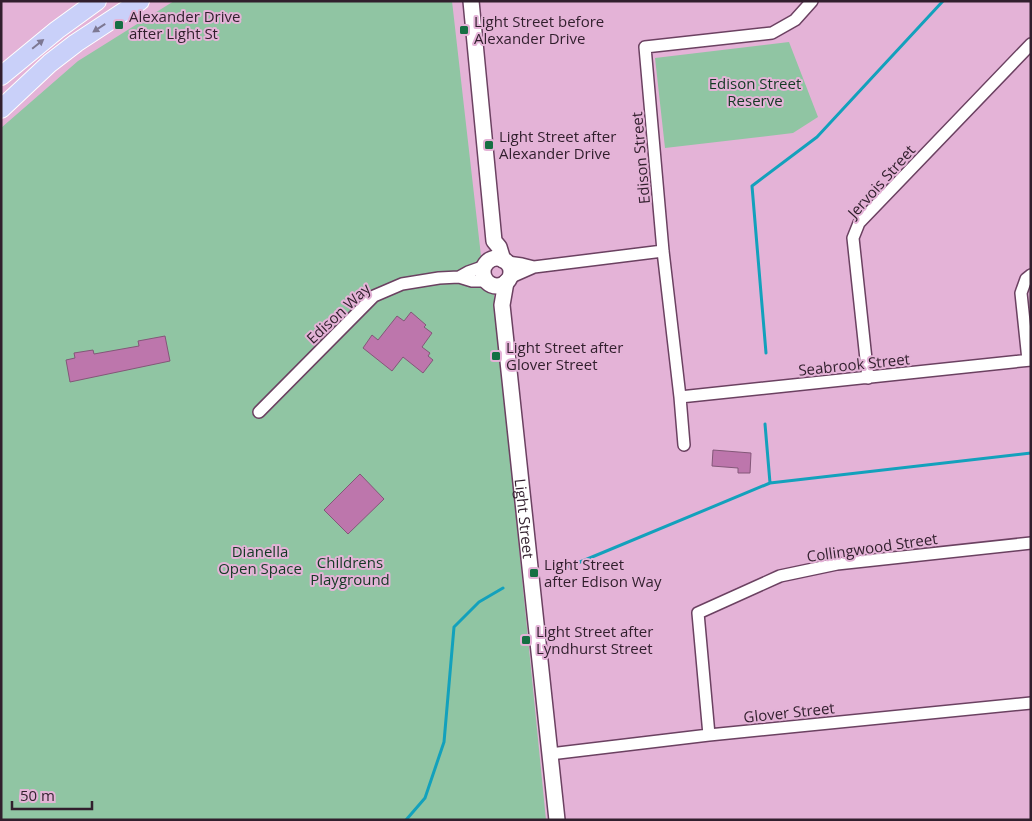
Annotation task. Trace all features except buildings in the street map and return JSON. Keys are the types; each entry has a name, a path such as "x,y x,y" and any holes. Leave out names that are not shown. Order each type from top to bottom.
{"main road":[{"path":"1,76 57,30 98,1"},
{"path":"1,109 50,63 76,43 140,1"}],"street":[{"name":"Light Street","path":"471,1 494,241 505,261"},
{"name":"Edison Street","path":"684,445 663,251 645,47 772,33 795,20 812,1"},
{"name":"Jervois Street","path":"868,378 853,238 859,224 1031,44"},
{"name":"Light Street","path":"494,241 489,247 502,306 557,820"},
{"name":"Edison Way","path":"259,412 374,296 402,284 439,278 459,278 468,272 495,276 534,267 663,251"},
{"path":"495,276 494,259 505,261"},
{"name":"Edison Way","path":"505,261 534,267"},
{"path":"1029,360 1021,293 1026,279 1031,275"},
{"name":"Seabrook Street","path":"680,397 1029,360"},
{"name":"Collingwood Street","path":"709,735 698,613 780,576 837,564 1031,543"},
{"name":"Glover Street","path":"550,754 709,735 1031,703"}],"green space":[{"name":"Dianella Open Space","path":"174,1 452,1 481,256 493,285 546,820 1,820 1,128 78,61"},
{"name":"Edison Street Reserve","path":"789,42 818,117 793,133 665,148 655,58"}],"waterway":[{"path":"766,353 752,186 817,137 943,1"},
{"path":"765,424 770,483"},
{"path":"568,567 770,483 1031,453"},
{"path":"406,820 425,798 444,742 454,627 479,602 503,588"}],"place":[{"name":"Alexander Drive after Light St","path":"119,25"},
{"name":"Light Street before Alexander Drive","path":"464,30"},
{"name":"Light Street after Alexander Drive","path":"489,145"},
{"name":"Light Street after Glover Street","path":"496,356"},
{"name":"Light Street after Edison Way","path":"534,573"},
{"name":"Light Street after Lyndhurst Street","path":"526,640"}],"park label":[{"name":"Childrens Playground","path":"350,570"}]}
